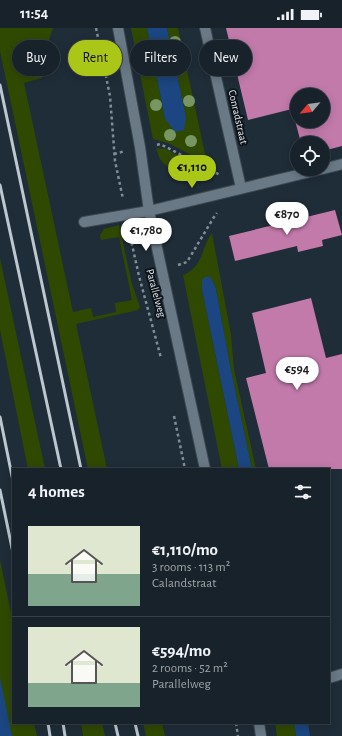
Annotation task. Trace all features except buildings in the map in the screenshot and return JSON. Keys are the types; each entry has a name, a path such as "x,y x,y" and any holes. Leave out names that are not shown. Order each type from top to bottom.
{"main road":[{"name":"Parallelweg","path":"118,28 140,147 149,211 205,468"},
{"name":"Conradstraat","path":"205,28 241,188"},
{"path":"330,167 342,164"},
{"path":"84,222 149,211 293,176"},
{"path":"330,678 342,674"},
{"path":"259,724 261,736"}],"path":[{"name":"Parallelweg","path":"96,28 110,96 114,154 139,276 163,365"},
{"path":"114,154 140,147 160,144 215,172 241,188"},
{"path":"139,276 187,262 214,216 219,211"},
{"path":"173,410 185,468"},
{"path":"236,724 238,736"}],"green space":[{"path":"0,28 53,28 49,40 12,40 12,76 42,76 42,78 24,83 73,312 91,308 93,317 116,312 115,303 132,300 119,237 101,240 100,235 104,229 119,225 132,284 140,307 138,310 76,324 107,468 88,468 0,51"},
{"path":"131,28 147,28 149,40 133,40"},
{"path":"167,28 178,28 181,40 170,40"},
{"path":"141,76 156,76 165,119 186,117 177,76 188,76 207,163 168,143 153,139"},
{"path":"156,148 166,149 212,174 199,179 192,179 178,174 171,170 161,160"},
{"path":"212,233 231,335 234,369 256,468 252,468 216,289 210,278 206,277 202,290 239,468 222,468 183,275 190,272 195,267 201,257"},
{"path":"0,258 45,468 28,468 0,330"},
{"path":"0,560 12,617 12,724 34,724 37,736 0,736"},
{"path":"81,724 102,724 105,736 83,736"},
{"path":"143,724 162,724 165,736 146,736"},
{"path":"275,724 294,724 296,736 277,736"}],"water":[{"path":"147,28 167,28 170,40 149,40"},
{"path":"156,76 177,76 186,117 184,130 175,132 165,119"},
{"path":"205,277 210,277 216,289 252,468 239,468 202,290 202,280"},
{"path":"0,677 12,736 0,736"},
{"path":"294,724 308,724 310,736 296,736"}],"railway":[{"path":"0,85 81,468"},
{"path":"0,185 61,468"},
{"path":"0,417 12,476"},
{"path":"0,490 12,548"},
{"path":"48,724 50,736"},
{"path":"63,724 65,736"},
{"path":"115,724 118,736"},
{"path":"135,724 138,736"}]}
